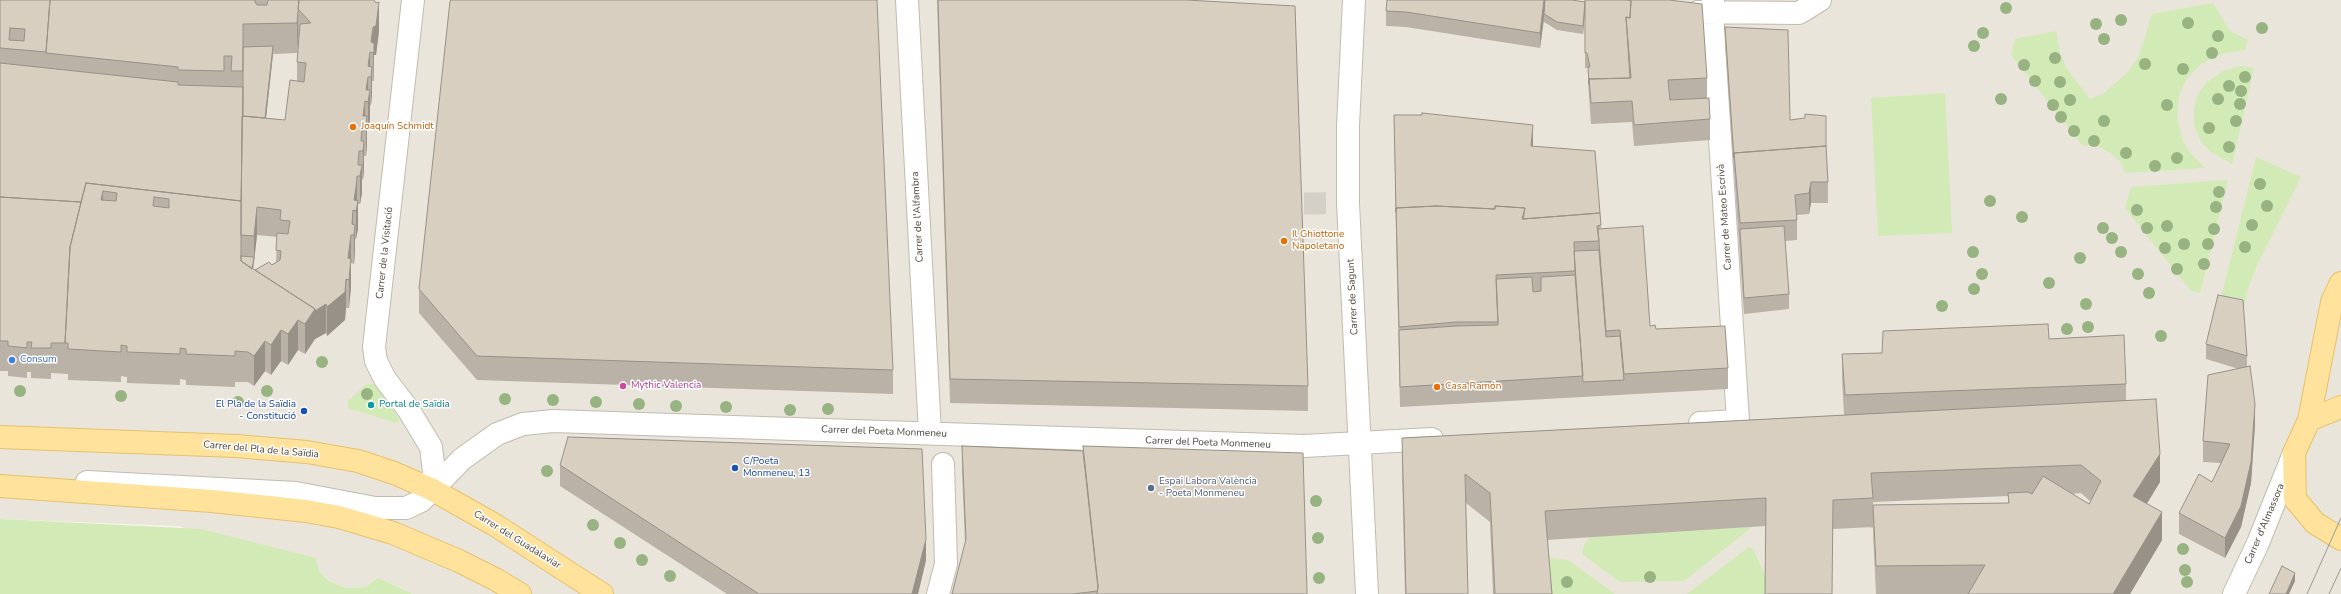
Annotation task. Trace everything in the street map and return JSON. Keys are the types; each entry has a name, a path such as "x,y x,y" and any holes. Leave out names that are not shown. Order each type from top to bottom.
{"main road":[{"name":"Carrer d'Almassora","path":"2341,283 2332,302 2308,420 2294,454 2295,499 2315,523 2341,540"},
{"path":"2308,420 2341,408"},
{"name":"Carrer del Pla de la Saïdia","path":"0,437 236,446 307,452 358,461 394,473 431,489"},
{"path":"10,486 212,501 306,511 339,517 393,533 496,578 520,594"},
{"name":"Carrer del Guadalaviar","path":"431,489 495,525 602,594"}],"street":[{"name":"Carrer de la Visitació","path":"413,0 374,346 376,361 385,379 425,433 431,447 434,472 431,489"},
{"name":"Carrer de l'Alfambra","path":"907,0 930,433"},
{"name":"Carrer de Sagunt","path":"1354,0 1348,126 1348,203 1367,594"},
{"path":"1681,10 1712,7 1799,13 1820,0"},
{"name":"Carrer de Mateo Escrivà","path":"1682,424 1738,421 1712,7"},
{"name":"Carrer del Poeta Monmeneu","path":"431,489 478,446 497,434 523,424 553,421 1304,446 1452,438"},
{"name":"Carrer d'Almassora","path":"2234,594 2258,543 2294,454"},
{"path":"938,594 946,564 943,464"},
{"path":"10,486 75,481 210,487 296,493 375,508 393,509 414,506 431,489"}],"shaded area":[{"path":"0,0 2341,0 2341,594 413,594 378,578 365,587 346,588 329,581 319,571 179,526 0,519"}],"green space":[{"path":"2213,3 2230,31 2248,40 2245,50 2222,54 2201,64 2187,78 2179,95 2177,117 2182,139 2190,153 2205,168 2125,173 2120,161 2110,153 2098,146 2082,145 2011,55 2015,39 2056,31 2060,53 2067,69 2090,99 2103,94 2128,72 2139,56 2152,14"},
{"path":"2240,66 2254,68 2232,164 2211,152 2200,140 2194,125 2194,108 2198,94 2206,83 2223,71"},
{"path":"1945,93 1952,233 1878,236 1871,98"},
{"path":"2256,157 2301,177 2257,265 2247,291 2243,315 2218,310"},
{"path":"2228,180 2200,293 2191,291 2125,208 2131,187"},
{"path":"367,384 376,384 399,419 399,422 396,423 348,408 348,401"},
{"path":"0,519 201,529 316,558 319,571 329,581 346,588 365,587 378,578 413,594 0,594"},
{"path":"1752,527 1684,581 1620,582 1582,554 1584,545 1590,537"},
{"path":"1749,547 1753,549 1766,577 1766,594 1687,594"},
{"path":"1546,557 1568,560 1615,594 1549,594"}],"building":[{"path":"0,0 50,0 46,52 0,48","holes":["10,28 25,29 24,41 9,40"]},
{"path":"50,0 255,0 257,5 267,5 268,0 299,0 297,23 243,24 243,71 231,71 232,56 224,56 224,71 178,70 178,67 46,53"},
{"path":"299,0 374,0 376,3 379,2 376,26 373,27 371,42 374,43 374,53 370,52 368,66 372,67 371,77 368,77 366,90 370,90 368,102 365,101 363,116 367,116 366,128 362,127 361,141 364,141 363,151 359,151 358,165 362,165 360,176 357,176 354,200 358,201 356,211 353,210 352,224 355,225 354,235 351,235 348,258 351,259 349,280 346,279 345,292 327,307 326,304 315,311 315,309 255,270 269,262 272,265 280,260 281,251 276,250 277,233 288,234 290,221 280,220 281,210 257,207 254,236 241,235 242,116 285,120 290,80 304,82 306,63 297,62 300,24 311,23 298,9"},
{"path":"451,0 877,0 893,370 477,356 419,289"},
{"path":"938,0 1186,0 1295,6 1308,386 950,379"},
{"path":"1387,0 1544,0 1540,33 1406,12 1386,11"},
{"path":"1545,0 1572,0 1585,2 1583,26 1557,22 1544,14"},
{"path":"1585,0 1631,1 1630,18 1626,17 1630,78 1589,79 1589,84 1588,67 1590,67 1587,53 1585,53"},
{"path":"1631,0 1669,0 1702,4 1707,78 1668,80 1670,100 1709,98 1710,119 1634,125 1632,101 1591,103 1589,79 1631,78 1626,17 1630,18"},
{"path":"1725,27 1788,30 1790,120 1805,118 1805,114 1826,116 1826,146 1734,153 1734,158"},
{"path":"273,46 265,118 243,116 243,47"},
{"path":"0,63 178,82 178,85 243,87 241,201 86,183 81,202 0,197"},
{"path":"1422,113 1533,125 1531,146 1595,151 1600,213 1523,219 1525,208 1495,206 1495,209 1436,206 1396,208 1396,212 1394,115 1422,115"},
{"path":"1826,146 1828,182 1811,182 1809,193 1795,195 1797,220 1740,223 1734,153"},
{"path":"86,183 241,201 241,261 315,309 305,324 298,320 288,334 281,330 271,345 265,341 254,356 248,352 235,351 235,356 186,354 186,349 180,348 180,354 127,352 127,346 121,345 121,352 68,349 68,343 65,343 70,247","holes":["103,191 117,193 116,201 101,200","154,197 169,199 169,208 153,206"]},
{"path":"0,197 81,202 70,247 65,343 51,343 51,348 31,348 32,342 27,342 27,348 8,346 8,341 0,341"},
{"path":"1436,206 1495,209 1495,206 1525,208 1522,219 1600,213 1601,225 1597,226 1599,241 1574,242 1575,271 1496,275 1498,322 1456,322 1399,327 1396,208"},
{"path":"1643,226 1650,326 1655,325 1656,329 1725,326 1728,368 1624,374 1620,330 1606,331 1598,229"},
{"path":"1784,226 1789,294 1744,298 1740,229"},
{"path":"1599,250 1606,337 1620,336 1624,380 1583,382 1574,251"},
{"path":"241,256 254,257 252,269 241,261"},
{"path":"1575,275 1583,376 1400,387 1399,330 1498,325 1496,279 1532,277 1533,292 1541,291 1541,277"},
{"path":"2218,295 2243,300 2247,356 2206,344"},
{"path":"2048,324 2049,339 2124,335 2126,384 1845,395 1842,354 1882,353 1883,331"},
{"path":"2250,366 2255,404 2251,462 2241,506 2225,538 2179,513 2199,474 2212,482 2230,444 2203,441 2208,375"},
{"path":"2156,399 2160,454 2133,496 2162,512 2113,594 1968,594 1985,565 1876,566 1873,505 2009,503 2008,493 2028,492 2032,494 2043,476 2089,504 2101,481 2081,465 1871,473 1873,498 1833,500 1832,594 1765,594 1766,498 1545,511 1552,594 1495,594 1490,493 1465,474 1468,594 1406,594 1402,438"},
{"path":"568,437 922,449 926,539 912,594 759,594 560,465"},
{"path":"962,446 1083,451 1098,588 1097,591 1073,594 952,594 966,539"},
{"path":"1083,446 1303,453 1307,594 1097,594 1098,586"},
{"path":"2282,566 2295,573 2286,594 2269,594"}],"tunnel":[{"path":"1271,204 1348,203"}],"tram line":[{"path":"2307,594 2341,518"},
{"path":"2329,594 2341,568"}],"place":[{"name":"Joaquín Schmidt","path":"353,127"},
{"name":"Il Ghiottone Napoletano","path":"1284,241"},
{"name":"Consum","path":"12,360"},
{"name":"Mythic Valencia","path":"623,386"},
{"name":"Casa Ramón","path":"1437,387"},
{"name":"Portal de Saïdia","path":"371,405"},
{"name":"El Pla de la Saïdia - Constitució","path":"304,411"},
{"name":"C/Poeta Monmeneu, 13","path":"735,468"},
{"name":"Espai Labora València - Poeta Monmeneu","path":"1151,488"}]}
